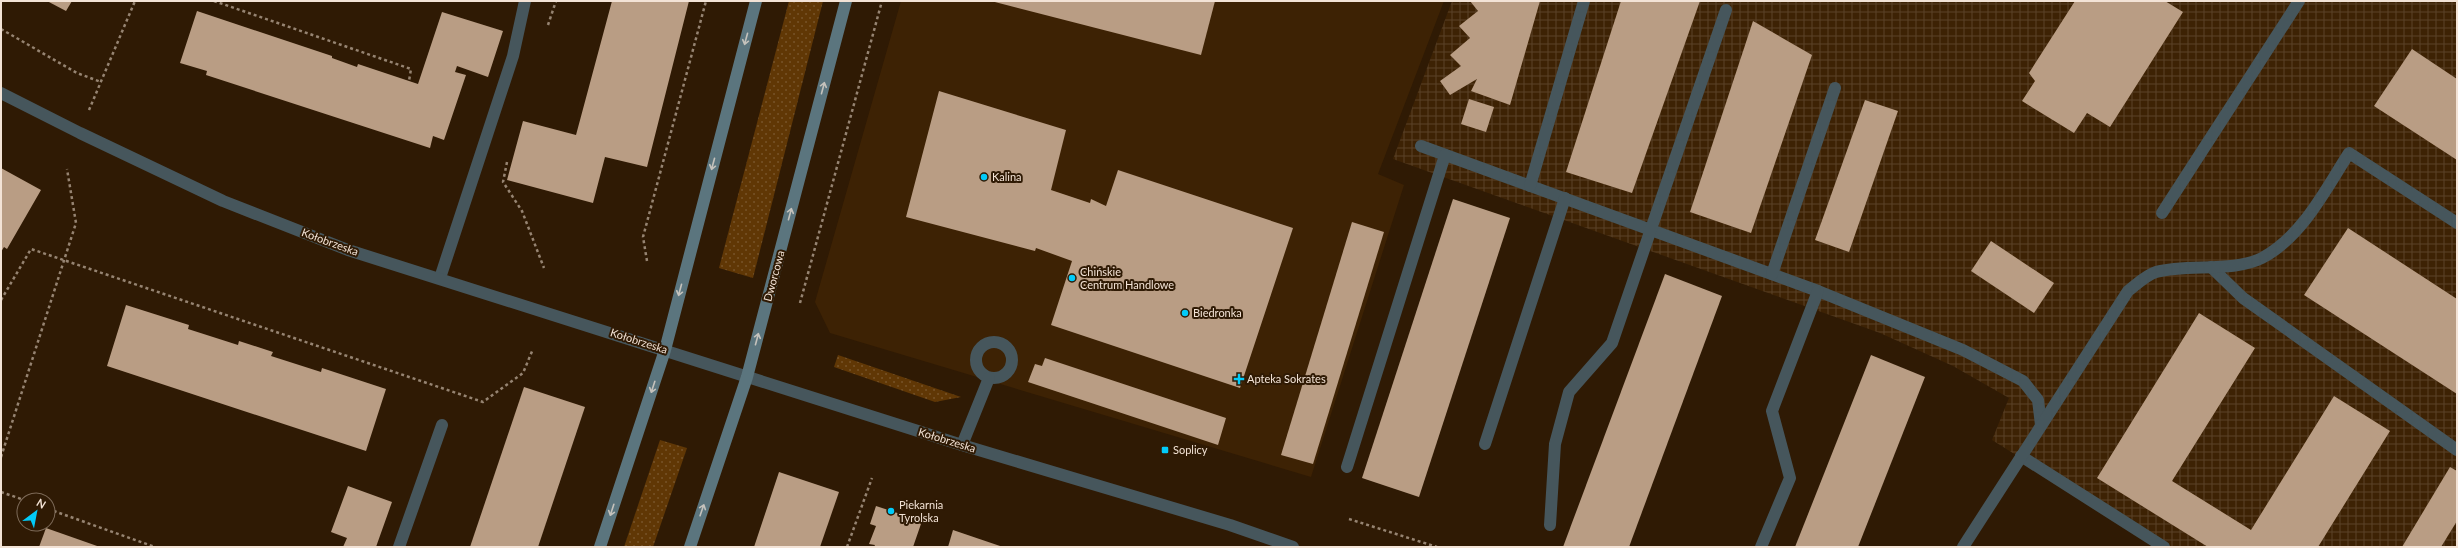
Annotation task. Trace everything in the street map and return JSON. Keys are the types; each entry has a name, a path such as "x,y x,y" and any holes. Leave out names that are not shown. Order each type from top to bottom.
{"street":[{"path":"440,278 513,56 525,1"},
{"path":"600,547 665,350 756,1"},
{"name":"Dworcowa","path":"690,547 747,377 846,1"},
{"path":"1530,186 1584,1"},
{"path":"2162,213 2299,1"},
{"path":"1550,525 1555,444 1569,392 1612,343 1652,230 1726,10"},
{"path":"1772,274 1834,88"},
{"name":"Kołobrzeska","path":"1,93 80,133 223,201 348,250 962,445 1230,525 1293,547"},
{"path":"1421,146 1818,291 1963,350 2023,381 2038,400 2041,425"},
{"path":"1963,547 2128,291 2155,272 2239,264 2261,258 2287,238 2313,209 2349,153 2457,222"},
{"path":"1347,467 1445,154"},
{"path":"1484,444 1565,198"},
{"path":"2211,267 2243,298 2457,450"},
{"path":"1761,547 1790,478 1772,411 1818,291"},
{"path":"962,445 989,378"},
{"path":"399,547 442,425"},
{"path":"2021,456 2164,547"}],"path":[{"path":"88,112 135,1"},
{"path":"214,1 411,69 408,81"},
{"path":"546,30 556,1"},
{"path":"647,261 643,237 706,1"},
{"path":"800,303 882,1"},
{"path":"1,29 77,72 101,82"},
{"path":"507,160 503,182 522,211 544,268"},
{"path":"1,457 76,223 67,170"},
{"path":"1,300 31,249 483,402 524,373 533,349"},
{"path":"848,547 872,478"},
{"path":"1,492 16,497"},
{"path":"56,512 155,547"},
{"path":"1349,519 1437,547"}],"shaded area":[{"path":"789,1 823,1 753,278 719,268"},
{"path":"901,1 1444,1 1378,174 1404,185 1311,477 830,333 815,302"},
{"path":"1452,1 2457,1 2457,547 2164,547 1992,440 2009,398 1953,366 1880,333 1393,159"},
{"path":"838,355 961,397 935,402 834,367"},
{"path":"660,440 687,448 653,547 624,547"}],"building":[{"path":"47,1 72,1 66,11"},
{"path":"612,1 689,1 647,167 605,157 593,203 507,180 523,121 576,135"},
{"path":"991,1 1215,1 1201,55"},
{"path":"1470,1 1540,1 1510,105 1471,91 1477,79 1450,95 1440,81 1461,66 1450,55 1470,38 1459,26 1478,11"},
{"path":"1621,1 1700,1 1632,193 1566,172"},
{"path":"2075,1 2165,1 2183,12 2110,127 2087,113 2074,133 2022,101 2035,81 2029,73"},
{"path":"197,11 332,56 332,58 357,67 358,64 418,84 442,12 503,31 488,77 457,66 455,72 466,75 444,140 433,136 430,148 206,75 207,71 180,63"},
{"path":"1753,21 1812,55 1751,233 1690,212"},
{"path":"2412,49 2457,79 2457,160 2374,106"},
{"path":"939,91 1066,130 1051,190 1090,203 1091,199 1106,206 1118,170 1293,228 1240,388 1051,325 1072,261 1036,248 1035,251 906,217"},
{"path":"1469,99 1494,107 1486,132 1461,124"},
{"path":"1865,100 1898,111 1849,252 1815,240"},
{"path":"1,168 41,190 7,249 4,247 1,252"},
{"path":"1453,199 1510,218 1419,497 1362,478"},
{"path":"1352,222 1384,232 1313,464 1281,455"},
{"path":"2348,228 2457,299 2457,394 2304,295"},
{"path":"1991,241 2054,283 2034,313 1971,271"},
{"path":"1665,274 1722,296 1629,547 1563,547"},
{"path":"126,305 189,325 188,329 238,345 239,341 273,352 271,356 321,372 322,368 386,389 366,451 107,366"},
{"path":"2199,313 2255,348 2172,481 2251,530 2334,396 2390,431 2318,547 2208,547 2097,478"},
{"path":"1871,355 1925,377 1858,547 1795,547"},
{"path":"1045,358 1226,418 1218,445 1028,382 1035,364 1042,366"},
{"path":"524,387 585,407 538,547 470,547"},
{"path":"2450,467 2457,471 2457,521 2441,547 2402,547"},
{"path":"779,472 839,492 820,547 754,547"},
{"path":"348,486 392,502 376,547 343,547 347,538 331,532"},
{"path":"876,506 922,521 913,547 874,547 875,545 869,544 876,526 870,524"},
{"path":"953,530 1003,547 948,547"},
{"path":"45,532 56,532 100,547 39,547"}],"place":[{"name":"Kalina","path":"984,177"},
{"name":"Chińskie Centrum Handlowe","path":"1072,278"},
{"name":"Biedronka","path":"1185,313"},
{"name":"Apteka Sokrates","path":"1239,379"},
{"name":"Soplicy","path":"1165,450"},
{"name":"Piekarnia Tyrolska","path":"891,511"}]}
